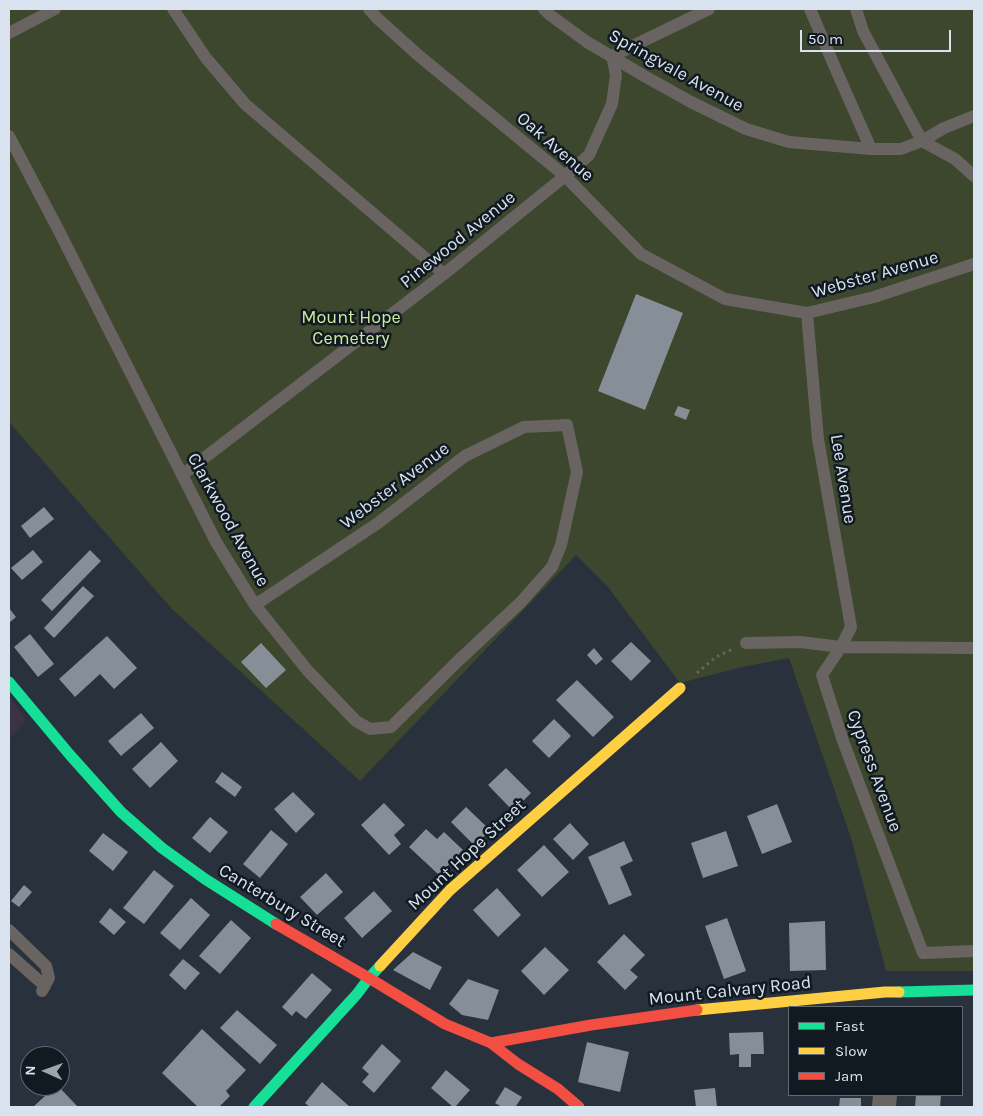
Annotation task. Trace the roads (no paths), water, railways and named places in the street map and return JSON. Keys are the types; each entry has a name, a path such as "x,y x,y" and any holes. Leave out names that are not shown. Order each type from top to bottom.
{"street":[{"name":"Canterbury Street","path":"9,682 121,812 162,848 205,880 290,933 445,1024 490,1043 518,1064 558,1089 579,1107"},
{"name":"Mount Hope Street","path":"254,1107 450,890 680,688"},
{"name":"Mount Calvary Road","path":"490,1043 591,1025 690,1011 885,1000 974,990"}],"lane":[{"path":"9,33 55,9"},
{"path":"173,9 206,58 245,104 444,274"},
{"name":"Oak Avenue","path":"369,9 418,54 565,176 641,254 725,299"},
{"name":"Springvale Avenue","path":"544,9 587,42 646,78 746,129 789,142 871,149 901,149 922,142 944,128 974,116"},
{"path":"612,56 709,9"},
{"path":"810,9 871,149"},
{"path":"856,9 863,32 922,142 955,159 974,176"},
{"name":"Pinewood Avenue","path":"182,475 444,274 589,155 612,104 616,75 612,56"},
{"name":"Clarkwood Avenue","path":"9,136 216,542 255,605 308,671 356,721 370,729 391,727 521,602 552,567 561,545 577,472 567,425"},
{"name":"Webster Avenue","path":"725,299 808,313 874,297 974,264"},
{"name":"Lee Avenue","path":"808,313 818,439 851,627 841,647"},
{"name":"Webster Avenue","path":"255,605 378,523 465,456 524,428 567,425"},
{"path":"746,643 800,642 841,647 974,648"},
{"name":"Cypress Avenue","path":"841,647 822,675 843,741 923,953 974,951"},
{"path":"9,930 46,966 50,978 44,988 9,954"}],"park label":[{"name":"Mount Hope Cemetery","path":"351,328"}]}
